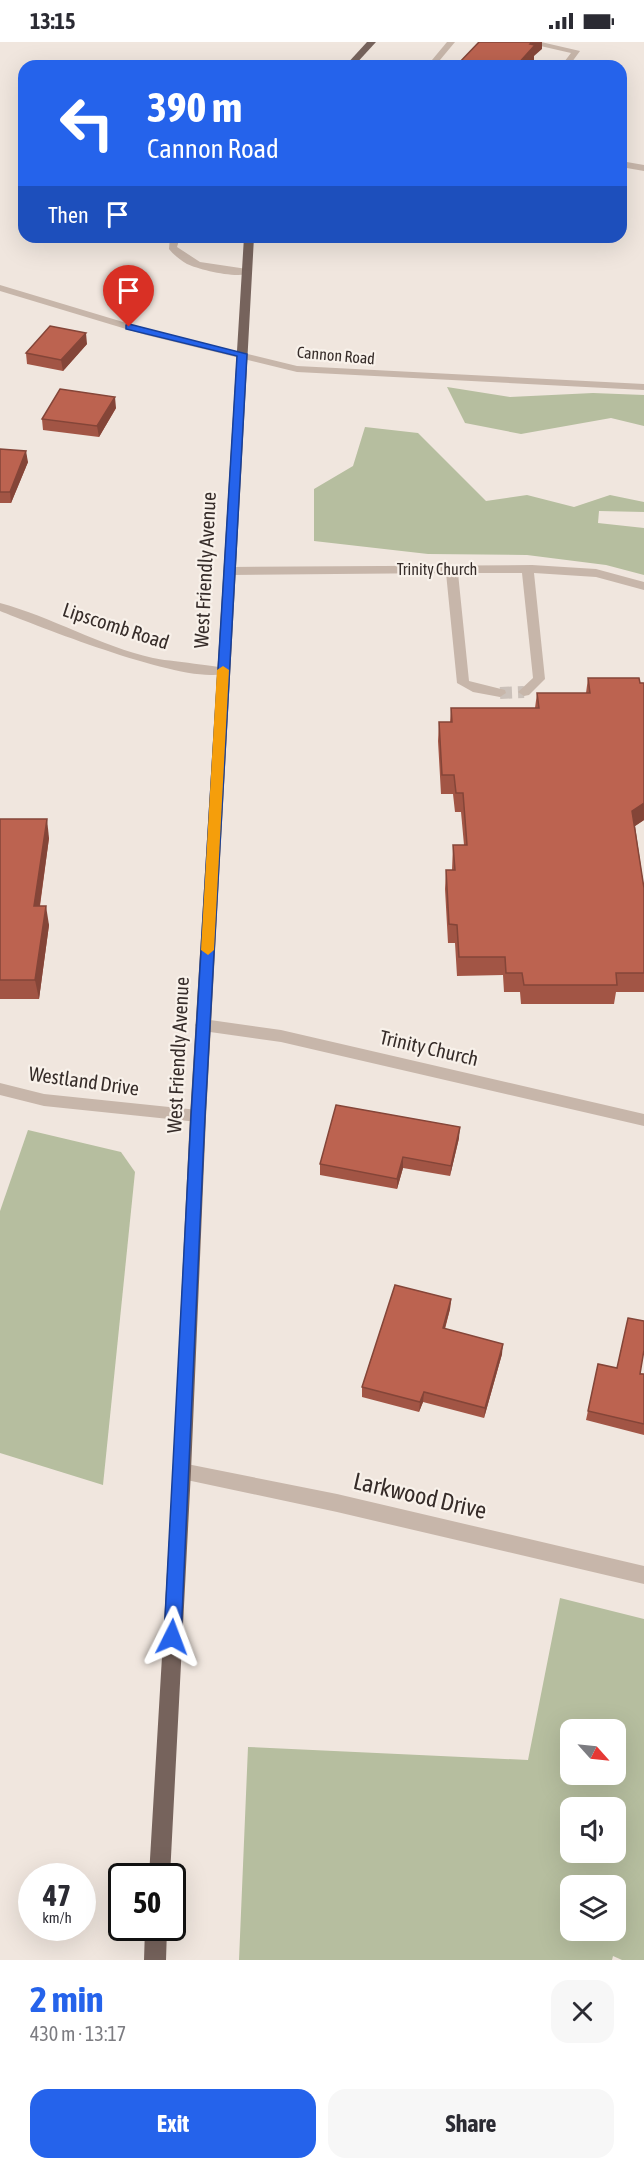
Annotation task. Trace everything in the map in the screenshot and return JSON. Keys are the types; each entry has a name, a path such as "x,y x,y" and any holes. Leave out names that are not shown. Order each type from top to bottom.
{"main road":[{"path":"355,60 372,42"},
{"name":"West Friendly Avenue","path":"160,1863 182,1471 198,1116 249,243"},
{"path":"155,1960 156,1941"}],"street":[{"path":"436,60 451,42"},
{"path":"526,42 576,51 569,60"},
{"path":"627,165 644,168"},
{"path":"173,243 172,247 178,255 192,263 209,269 247,272"},
{"name":"Cannon Road","path":"0,288 150,333 297,369 644,387"},
{"path":"452,569 463,683 478,689 500,693"},
{"path":"524,692 539,679 528,569"},
{"name":"Trinity Church","path":"229,571 528,569 596,573 644,586"},
{"name":"Lipscomb Road","path":"0,607 148,661 185,668 223,670"},
{"name":"Trinity Church","path":"203,1025 281,1035 644,1120"},
{"name":"Westland Drive","path":"0,1089 44,1100 198,1116"},
{"name":"Larkwood Drive","path":"182,1471 337,1503 644,1575"}],"green space":[{"path":"447,387 510,397 593,393 644,395 644,426 611,418 521,434 465,423"},
{"path":"365,427 418,433 486,501 527,495 574,507 610,495 644,502 644,512 599,511 598,523 644,528 644,575 606,565 527,555 428,554 314,541 314,489 353,466"},
{"path":"28,1130 121,1152 135,1172 103,1485 0,1453 0,1211"},
{"path":"560,1598 644,1619 644,1960 622,1960 613,1956 612,1960 239,1960 248,1747 528,1760"}],"building":[{"path":"479,42 532,42 530,44 535,45 521,60 462,60"},
{"path":"50,326 86,333 61,360 26,353"},
{"path":"60,389 115,397 97,426 42,419"},
{"path":"0,449 26,451 10,492 0,492"},
{"path":"588,678 639,678 640,683 644,683 644,803 632,811 644,888 644,973 616,973 617,985 524,985 522,973 506,973 505,957 459,957 457,925 449,924 446,870 455,870 453,845 467,845 463,793 456,793 454,775 442,775 439,722 452,722 451,708 539,708 537,693 590,693"},
{"path":"0,819 47,819 34,906 46,906 35,980 0,980"},
{"path":"336,1105 460,1127 451,1166 403,1157 397,1179 320,1164"},
{"path":"395,1285 451,1299 443,1328 503,1344 485,1408 424,1392 420,1402 362,1387"},
{"path":"628,1318 644,1321 644,1350 640,1374 644,1374 644,1424 588,1411 598,1364 617,1368"}],"tunnel":[{"path":"500,693 524,692"}],"slow traffic":[{"path":"208,950 223,670"}],"route":[{"path":"129,327 242,354 198,1116 172,1637"}]}
